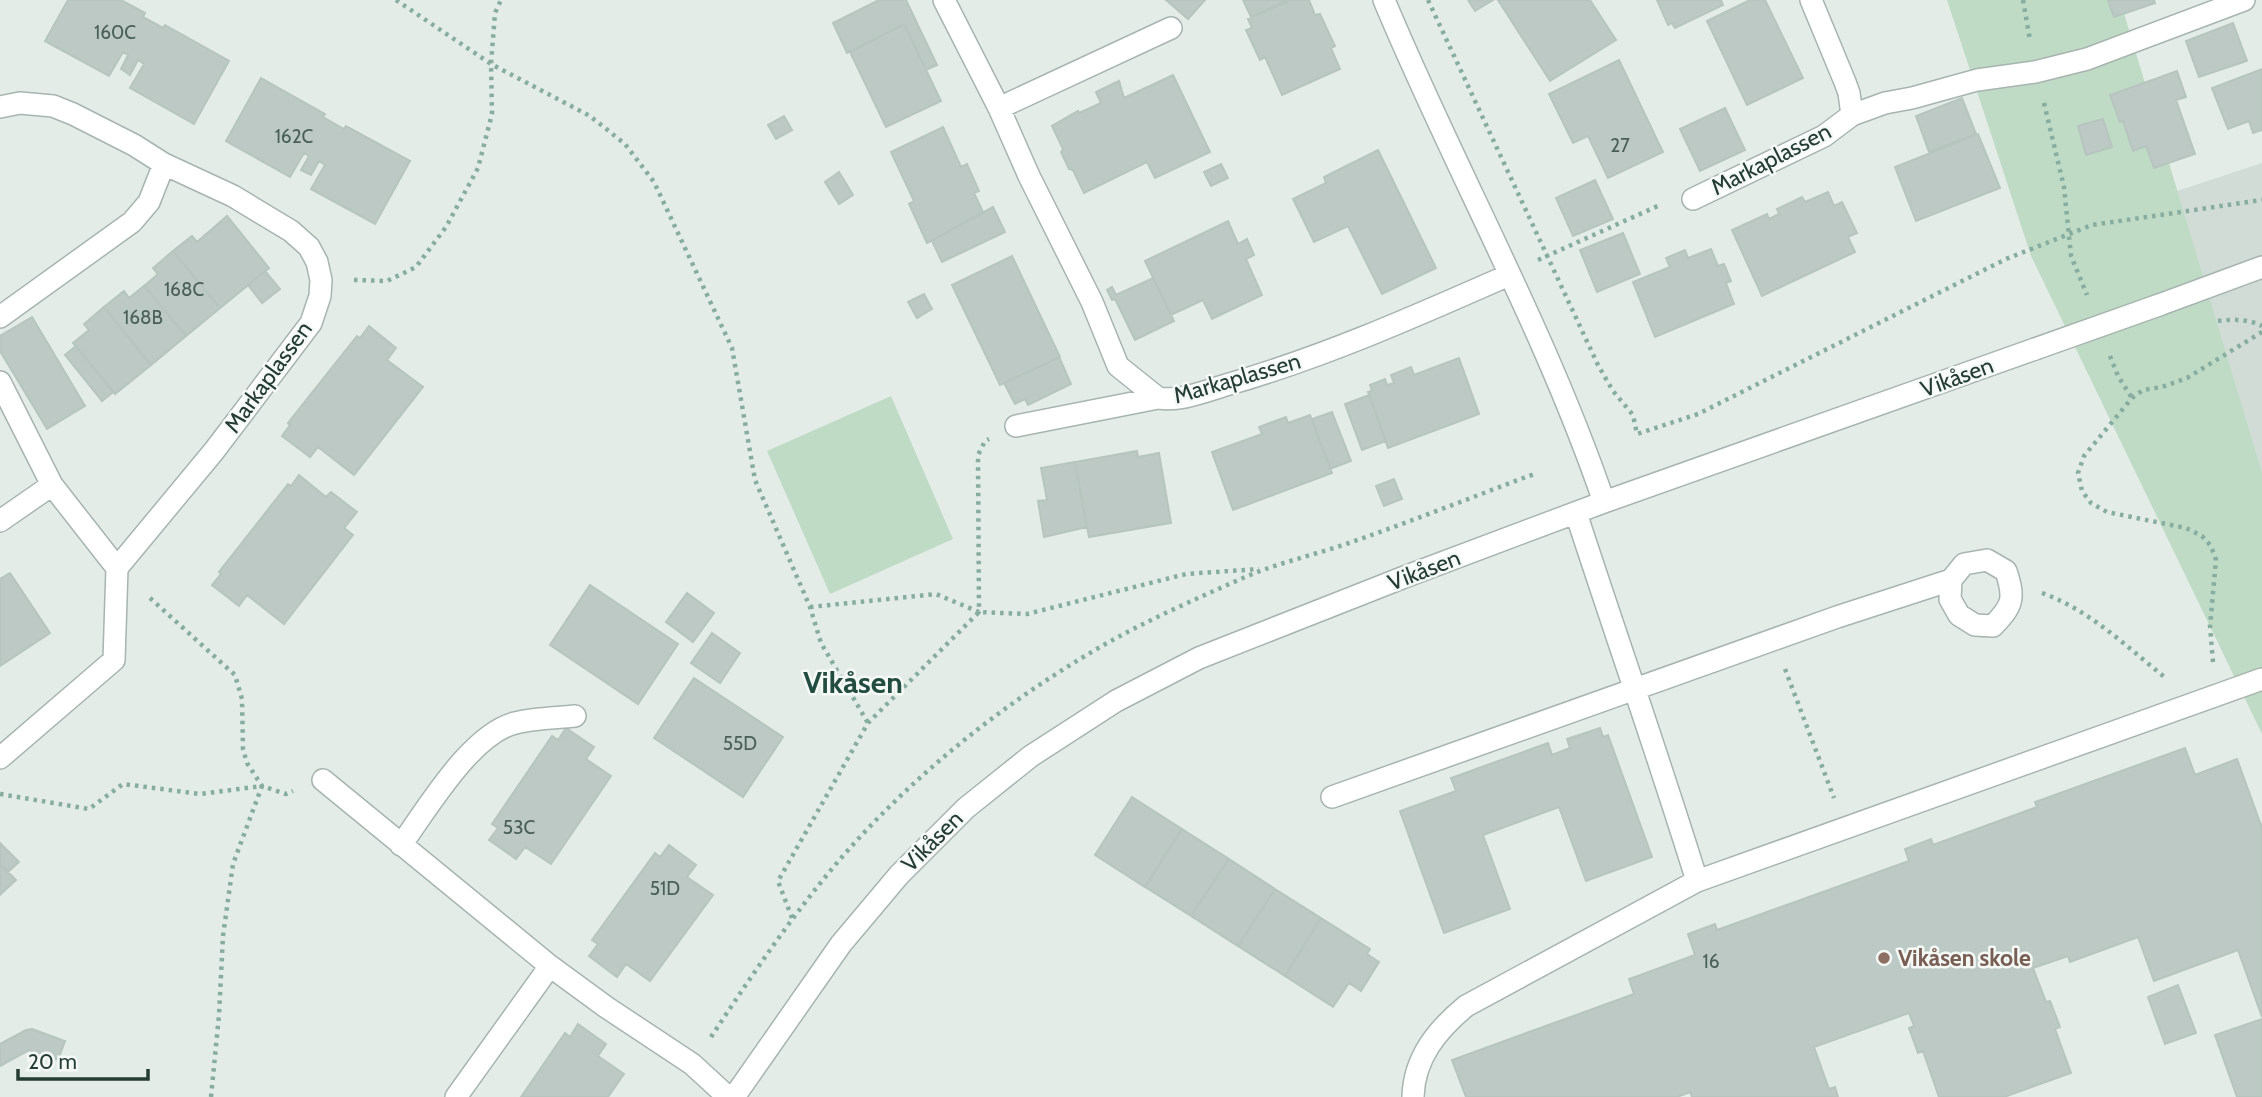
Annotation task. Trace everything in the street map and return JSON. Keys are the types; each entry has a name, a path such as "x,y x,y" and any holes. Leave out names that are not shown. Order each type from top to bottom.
{"street":[{"name":"Markaplassen","path":"944,0 1092,302 1118,366 1158,398 1201,392 1270,373 1393,327 1508,275"},
{"path":"1384,0 1415,74 1561,387 1604,502"},
{"name":"Markaplassen","path":"1693,199 1824,136 1852,115 1849,93 1811,0"},
{"path":"1852,115 1885,103 1977,80 2035,72 2087,59 2244,0"},
{"path":"999,108 1171,28"},
{"path":"0,107 20,103 53,106 134,145 164,164 233,196 291,231 309,247 317,262 321,280"},
{"path":"0,317 132,222 149,202 164,164"},
{"name":"Vikåsen","path":"734,1097 841,944 899,875 966,808 1031,756 1116,701 1199,658 1407,576 1604,502 2262,267"},
{"name":"Markaplassen","path":"117,568 214,452 311,323 320,296 321,280"},
{"path":"0,382 52,485 117,568 114,660 0,758"},
{"path":"1016,426 1158,398"},
{"path":"0,521 52,485"},
{"path":"1576,513 1697,881"},
{"path":"1332,797 1774,639 1951,580 1964,564 1987,560 2006,571 2012,588 2009,609 1993,626 1975,625 1959,615 1950,598 1951,580"},
{"path":"1413,1097 1413,1083 1421,1059 1432,1040 1447,1022 1466,1006 1697,881 2262,679"},
{"path":"401,845 467,755 492,734 514,723 575,716"},
{"path":"324,780 550,966 692,1064 728,1097"},
{"path":"456,1097 550,966"}],"path":[{"path":"396,0 491,64 590,116 625,144 654,182 732,348 755,480 810,607 821,643 867,723"},
{"path":"321,280 387,281 416,267 446,227 478,168 492,114 491,64 495,13 501,0"},
{"path":"1428,0 1598,365 1613,391 1633,415 1637,435 1698,414 2006,259 2069,234 2104,223 2262,200"},
{"path":"2035,72 2052,128 2062,175 2069,234"},
{"path":"1547,256 1684,194 1693,199"},
{"path":"2211,322 2232,320 2262,326"},
{"path":"2220,693 2214,673 2210,626 2216,576 2216,560 2211,546 2186,528 2107,512 2099,508 2091,503 2082,491 2078,473 2084,456 2132,398 2143,390 2187,379 2262,332"},
{"path":"792,918 778,881 867,723 979,612 978,455 985,441 1016,426"},
{"path":"117,568 235,675 242,698 243,750 247,763 262,786"},
{"path":"810,607 936,594 979,612 1027,614 1185,574 1265,569"},
{"path":"2012,588 2032,590 2056,598 2091,619 2178,687 2193,704"},
{"path":"1774,639 1845,828"},
{"path":"0,794 89,809 123,784 200,794 262,786 286,793 324,780"},
{"path":"211,1097 223,936 233,864 262,786"}],"shaded area":[{"path":"2262,163 2262,472 2177,191"}],"green space":[{"path":"1947,0 2120,0 2262,472 2262,734 2031,256"},
{"path":"891,396 953,539 830,594 767,451"}],"building":[{"path":"68,0 121,0 145,13 143,17 163,28 165,25 229,61 194,124 130,88 144,64 138,60 130,75 121,69 128,55 123,52 109,76 45,41"},
{"path":"879,0 906,0 937,65 926,70 904,24 847,53 833,23"},
{"path":"1166,0 1205,0 1188,19"},
{"path":"1243,0 1289,0 1251,17"},
{"path":"1291,0 1309,0 1315,15 1320,14 1335,46 1331,48 1340,69 1282,95 1265,57 1260,60 1246,30 1252,28 1248,19"},
{"path":"1468,0 1493,0 1475,11"},
{"path":"1498,0 1590,0 1616,40 1550,81"},
{"path":"1657,0 1721,0 1723,5 1675,28 1672,23 1668,25"},
{"path":"1750,0 1765,0 1803,78 1747,105 1707,21"},
{"path":"2108,0 2154,0 2155,3 2114,17"},
{"path":"2233,23 2247,61 2199,77 2186,41"},
{"path":"904,24 941,101 886,127 850,52"},
{"path":"1619,60 1663,152 1608,178 1588,136 1573,143 1549,94"},
{"path":"2262,69 2262,130 2253,133 2249,121 2228,129 2212,88"},
{"path":"2177,71 2186,97 2176,100 2195,154 2154,168 2146,146 2133,151 2123,121 2120,122 2110,95"},
{"path":"1173,75 1210,152 1155,178 1147,162 1084,193 1073,170 1069,169 1052,126 1078,111 1079,113 1101,103 1096,92 1119,81 1124,98"},
{"path":"261,78 325,114 323,117 344,129 346,126 410,161 375,224 311,189 325,165 319,161 311,175 301,170 309,156 304,153 290,177 226,141"},
{"path":"1962,98 1976,134 1929,152 1916,116"},
{"path":"1725,108 1745,150 1700,171 1680,129"},
{"path":"784,116 792,130 776,139 768,125"},
{"path":"2103,119 2112,147 2086,155 2078,126"},
{"path":"943,127 961,167 967,164 979,191 974,193 983,212 927,243 909,204 914,201 891,152"},
{"path":"1978,134 2000,188 1916,221 1895,167"},
{"path":"1378,150 1436,268 1382,294 1348,226 1314,242 1293,199 1326,183 1324,177"},
{"path":"1221,164 1228,178 1211,186 1204,172"},
{"path":"839,172 853,195 839,204 825,182"},
{"path":"1595,180 1613,219 1573,236 1556,198"},
{"path":"1828,192 1834,206 1842,202 1857,233 1848,237 1855,252 1762,296 1732,230 1767,214 1769,219 1779,214 1777,209 1802,197 1805,202"},
{"path":"993,207 1005,232 942,262 932,241"},
{"path":"227,216 269,268 220,308 173,251 192,236 197,242"},
{"path":"1228,221 1238,244 1247,239 1254,255 1246,259 1262,295 1212,319 1203,300 1171,315 1145,261"},
{"path":"1623,233 1640,274 1597,292 1580,250"},
{"path":"1711,249 1718,266 1724,264 1731,281 1726,283 1734,304 1655,337 1633,282 1670,267 1666,258 1685,250 1688,258"},
{"path":"173,251 220,308 186,336 144,286 158,274 153,268"},
{"path":"1012,256 1060,357 1000,385 952,285"},
{"path":"265,271 280,289 262,303 248,285"},
{"path":"1153,278 1174,321 1135,340 1115,299 1112,300 1107,290 1112,287 1116,295"},
{"path":"144,286 186,336 151,365 104,307 124,291 129,298"},
{"path":"924,294 932,309 917,318 908,302"},
{"path":"104,307 151,365 115,394 73,343 89,330 84,324"},
{"path":"32,317 85,406 47,429 0,351 0,336"},
{"path":"369,326 396,348 387,360 423,387 354,475 318,447 310,457 282,436 290,425 288,423 357,336 360,338"},
{"path":"76,346 113,392 102,401 65,355"},
{"path":"1059,357 1071,384 1028,405 1025,399 1015,404 1004,383"},
{"path":"1459,358 1479,414 1388,448 1368,392 1372,391 1370,385 1385,379 1387,385 1394,383 1391,375 1411,367 1414,375"},
{"path":"1369,395 1386,441 1362,450 1345,404"},
{"path":"1332,412 1351,461 1330,469 1312,419"},
{"path":"1310,415 1332,473 1233,510 1212,452 1262,434 1259,427 1286,417 1288,423"},
{"path":"1137,451 1138,457 1159,453 1171,523 1089,537 1075,462"},
{"path":"1075,462 1087,527 1044,537 1038,501 1047,500 1041,468"},
{"path":"299,475 326,497 331,492 357,512 344,528 353,535 284,624 247,595 239,606 212,585 221,574 219,572 288,484 291,486"},
{"path":"1394,479 1402,499 1384,506 1376,486"},
{"path":"10,573 50,633 0,666 0,579"},
{"path":"590,585 678,644 638,704 550,645"},
{"path":"687,593 714,613 693,642 666,622"},
{"path":"712,633 740,653 720,683 691,663"},
{"path":"694,678 783,737 743,797 654,738"},
{"path":"566,728 594,747 586,759 611,776 551,864 525,847 516,859 489,840 498,828 492,824 552,736 558,740"},
{"path":"1600,728 1603,737 1608,735 1652,857 1586,881 1559,807 1483,835 1510,909 1444,933 1400,811 1456,791 1451,778 1548,743 1552,755 1570,748 1567,739"},
{"name":"Vikåsen skole","path":"2185,748 2195,775 2237,759 2262,828 2262,1017 2238,950 2154,981 2138,937 2070,962 2068,956 2033,968 2046,1002 2050,1001 2060,1027 2055,1029 2071,1073 2004,1097 1939,1097 1923,1051 1918,1053 1909,1028 1914,1026 1909,1013 1814,1047 1829,1089 1835,1087 1838,1097 1692,1097 1690,1092 1677,1097 1466,1097 1452,1060 1634,994 1629,979 1695,955 1688,934 1715,924 1717,930 1909,861 1905,849 1931,839 1933,845 2037,807 2035,802"},
{"path":"1132,797 1182,829 1145,887 1095,855"},
{"path":"1182,829 1229,859 1191,916 1145,887"},
{"path":"0,843 19,862 8,872 0,864"},
{"path":"669,845 696,865 687,877 713,895 650,981 626,964 617,977 589,956 598,944 592,940 655,853 660,857"},
{"path":"1229,859 1275,889 1238,946 1191,916"},
{"path":"0,864 16,880 0,895"},
{"path":"1275,889 1321,918 1285,976 1238,946"},
{"path":"1321,918 1370,949 1367,954 1379,962 1361,991 1349,983 1333,1007 1285,976"},
{"path":"2178,985 2196,1033 2165,1044 2148,997"},
{"path":"2262,1019 2262,1097 2237,1097 2215,1035"},
{"path":"578,1024 606,1044 598,1056 624,1074 608,1097 521,1097 565,1033 570,1037"},
{"path":"32,1029 65,1041 58,1060 29,1050 0,1066 0,1044"}],"place":[{"name":"Vikåsen skole","path":"1884,958"}],"district":[{"name":"Vikåsen","path":"853,682"}]}
